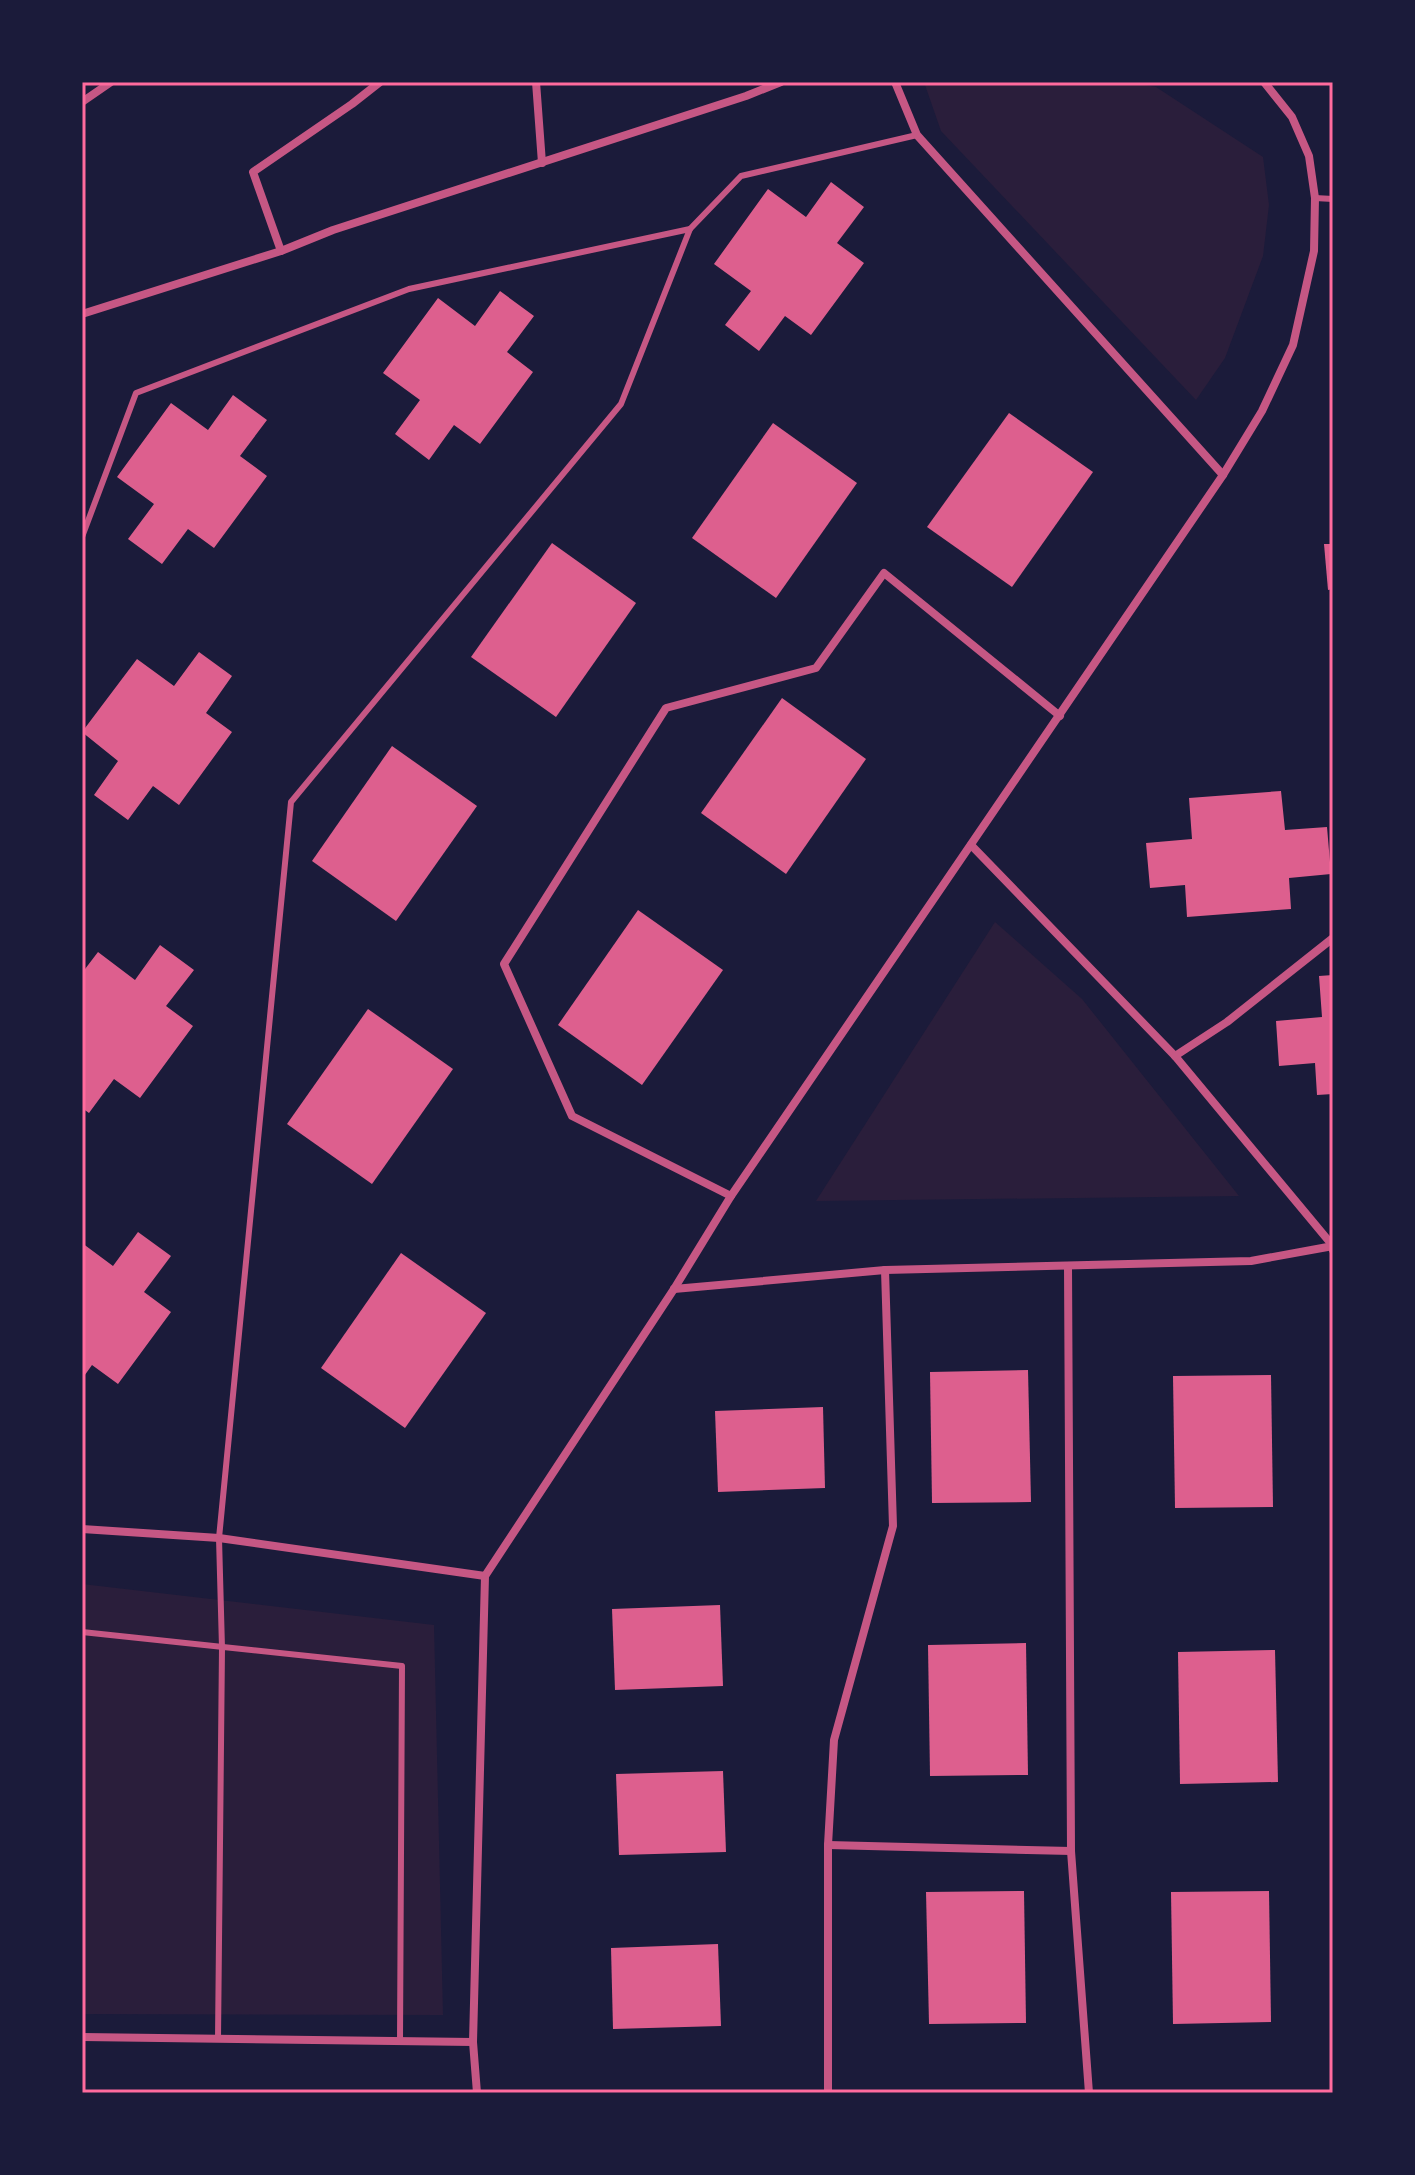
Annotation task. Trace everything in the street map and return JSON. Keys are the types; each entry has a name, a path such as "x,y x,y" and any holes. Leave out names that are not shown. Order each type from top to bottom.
{"street":[{"path":"82,102 111,82"},
{"path":"281,251 253,172 380,82"},
{"path":"536,82 542,163"},
{"path":"82,314 281,251 333,230 781,82"},
{"path":"895,82 917,135 1223,475"},
{"path":"477,2093 473,2042 485,1576 674,1289 731,1196 1060,716 1223,475 1262,411 1293,345 1314,251 1315,198 1309,156 1292,117 1264,82"},
{"path":"731,1196 572,1116 504,964 666,708 816,668 884,573 1060,716"},
{"path":"971,845 1175,1056 1333,1248"},
{"path":"1175,1056 1227,1022 1333,938"},
{"path":"674,1289 885,1270 1251,1261 1333,1248"},
{"path":"1068,1266 1071,1851 1089,2093"},
{"path":"828,2093 828,1845 834,1740 893,1526 885,1270"},
{"path":"82,1529 219,1538 485,1576"},
{"path":"828,1845 1071,1851"},
{"path":"82,2037 473,2042"}],"lane":[{"path":"218,2039 222,1648 219,1538 291,802 621,404 690,229 741,176 917,135"},
{"path":"1315,198 1333,199"},
{"path":"82,537 136,393 409,289 690,229"},
{"path":"82,1632 402,1666 400,2041"}],"shaded area":[{"path":"924,82 1130,82 1156,87 1263,157 1269,205 1263,256 1225,358 1196,400 941,131"},
{"path":"995,922 1082,999 1239,1196 816,1201"},
{"path":"82,1584 434,1625 443,2015 82,2014"}],"building":[{"path":"831,182 864,207 837,243 864,263 811,335 785,316 759,351 725,325 751,291 714,264 768,189 806,217"},
{"path":"500,291 534,316 507,352 533,372 480,444 454,425 429,460 395,434 420,400 383,373 438,298 475,326"},
{"path":"233,395 267,420 240,456 267,476 214,548 188,529 162,564 128,539 154,504 117,477 171,403 208,430"},
{"path":"1009,413 1093,472 1012,587 927,527"},
{"path":"773,423 857,483 776,598 692,538"},
{"path":"552,543 636,603 556,717 471,657"},
{"path":"1324,544 1333,544 1333,589 1328,590"},
{"path":"199,652 232,676 206,713 232,732 179,805 153,786 128,820 94,795 118,761 82,732 137,659 174,686"},
{"path":"782,698 866,759 786,874 701,813"},
{"path":"392,746 477,806 396,921 312,861"},
{"path":"1281,791 1285,830 1327,827 1331,874 1289,878 1291,909 1187,917 1185,885 1150,888 1146,843 1192,839 1189,798"},
{"path":"638,910 723,970 642,1085 558,1025"},
{"path":"160,945 194,970 166,1006 193,1026 140,1098 114,1079 89,1113 82,1108 82,973 98,952 135,980"},
{"path":"1333,975 1333,1094 1317,1095 1315,1063 1279,1066 1276,1021 1322,1017 1319,976"},
{"path":"368,1009 453,1069 372,1184 287,1124"},
{"path":"138,1232 171,1256 144,1292 171,1312 118,1384 92,1365 82,1379 82,1243 113,1266"},
{"path":"401,1253 486,1313 405,1428 321,1368"},
{"path":"1028,1370 1031,1502 932,1503 930,1372"},
{"path":"1271,1375 1273,1507 1175,1508 1173,1376"},
{"path":"823,1407 825,1488 718,1492 715,1411"},
{"path":"720,1605 723,1686 615,1690 612,1609"},
{"path":"1026,1643 1028,1775 930,1776 928,1645"},
{"path":"1275,1650 1278,1782 1180,1784 1178,1652"},
{"path":"723,1771 726,1852 619,1855 616,1774"},
{"path":"1024,1891 1026,2023 929,2024 926,1892"},
{"path":"1269,1891 1271,2022 1173,2024 1171,1892"},
{"path":"718,1944 721,2026 613,2029 611,1948"}]}
